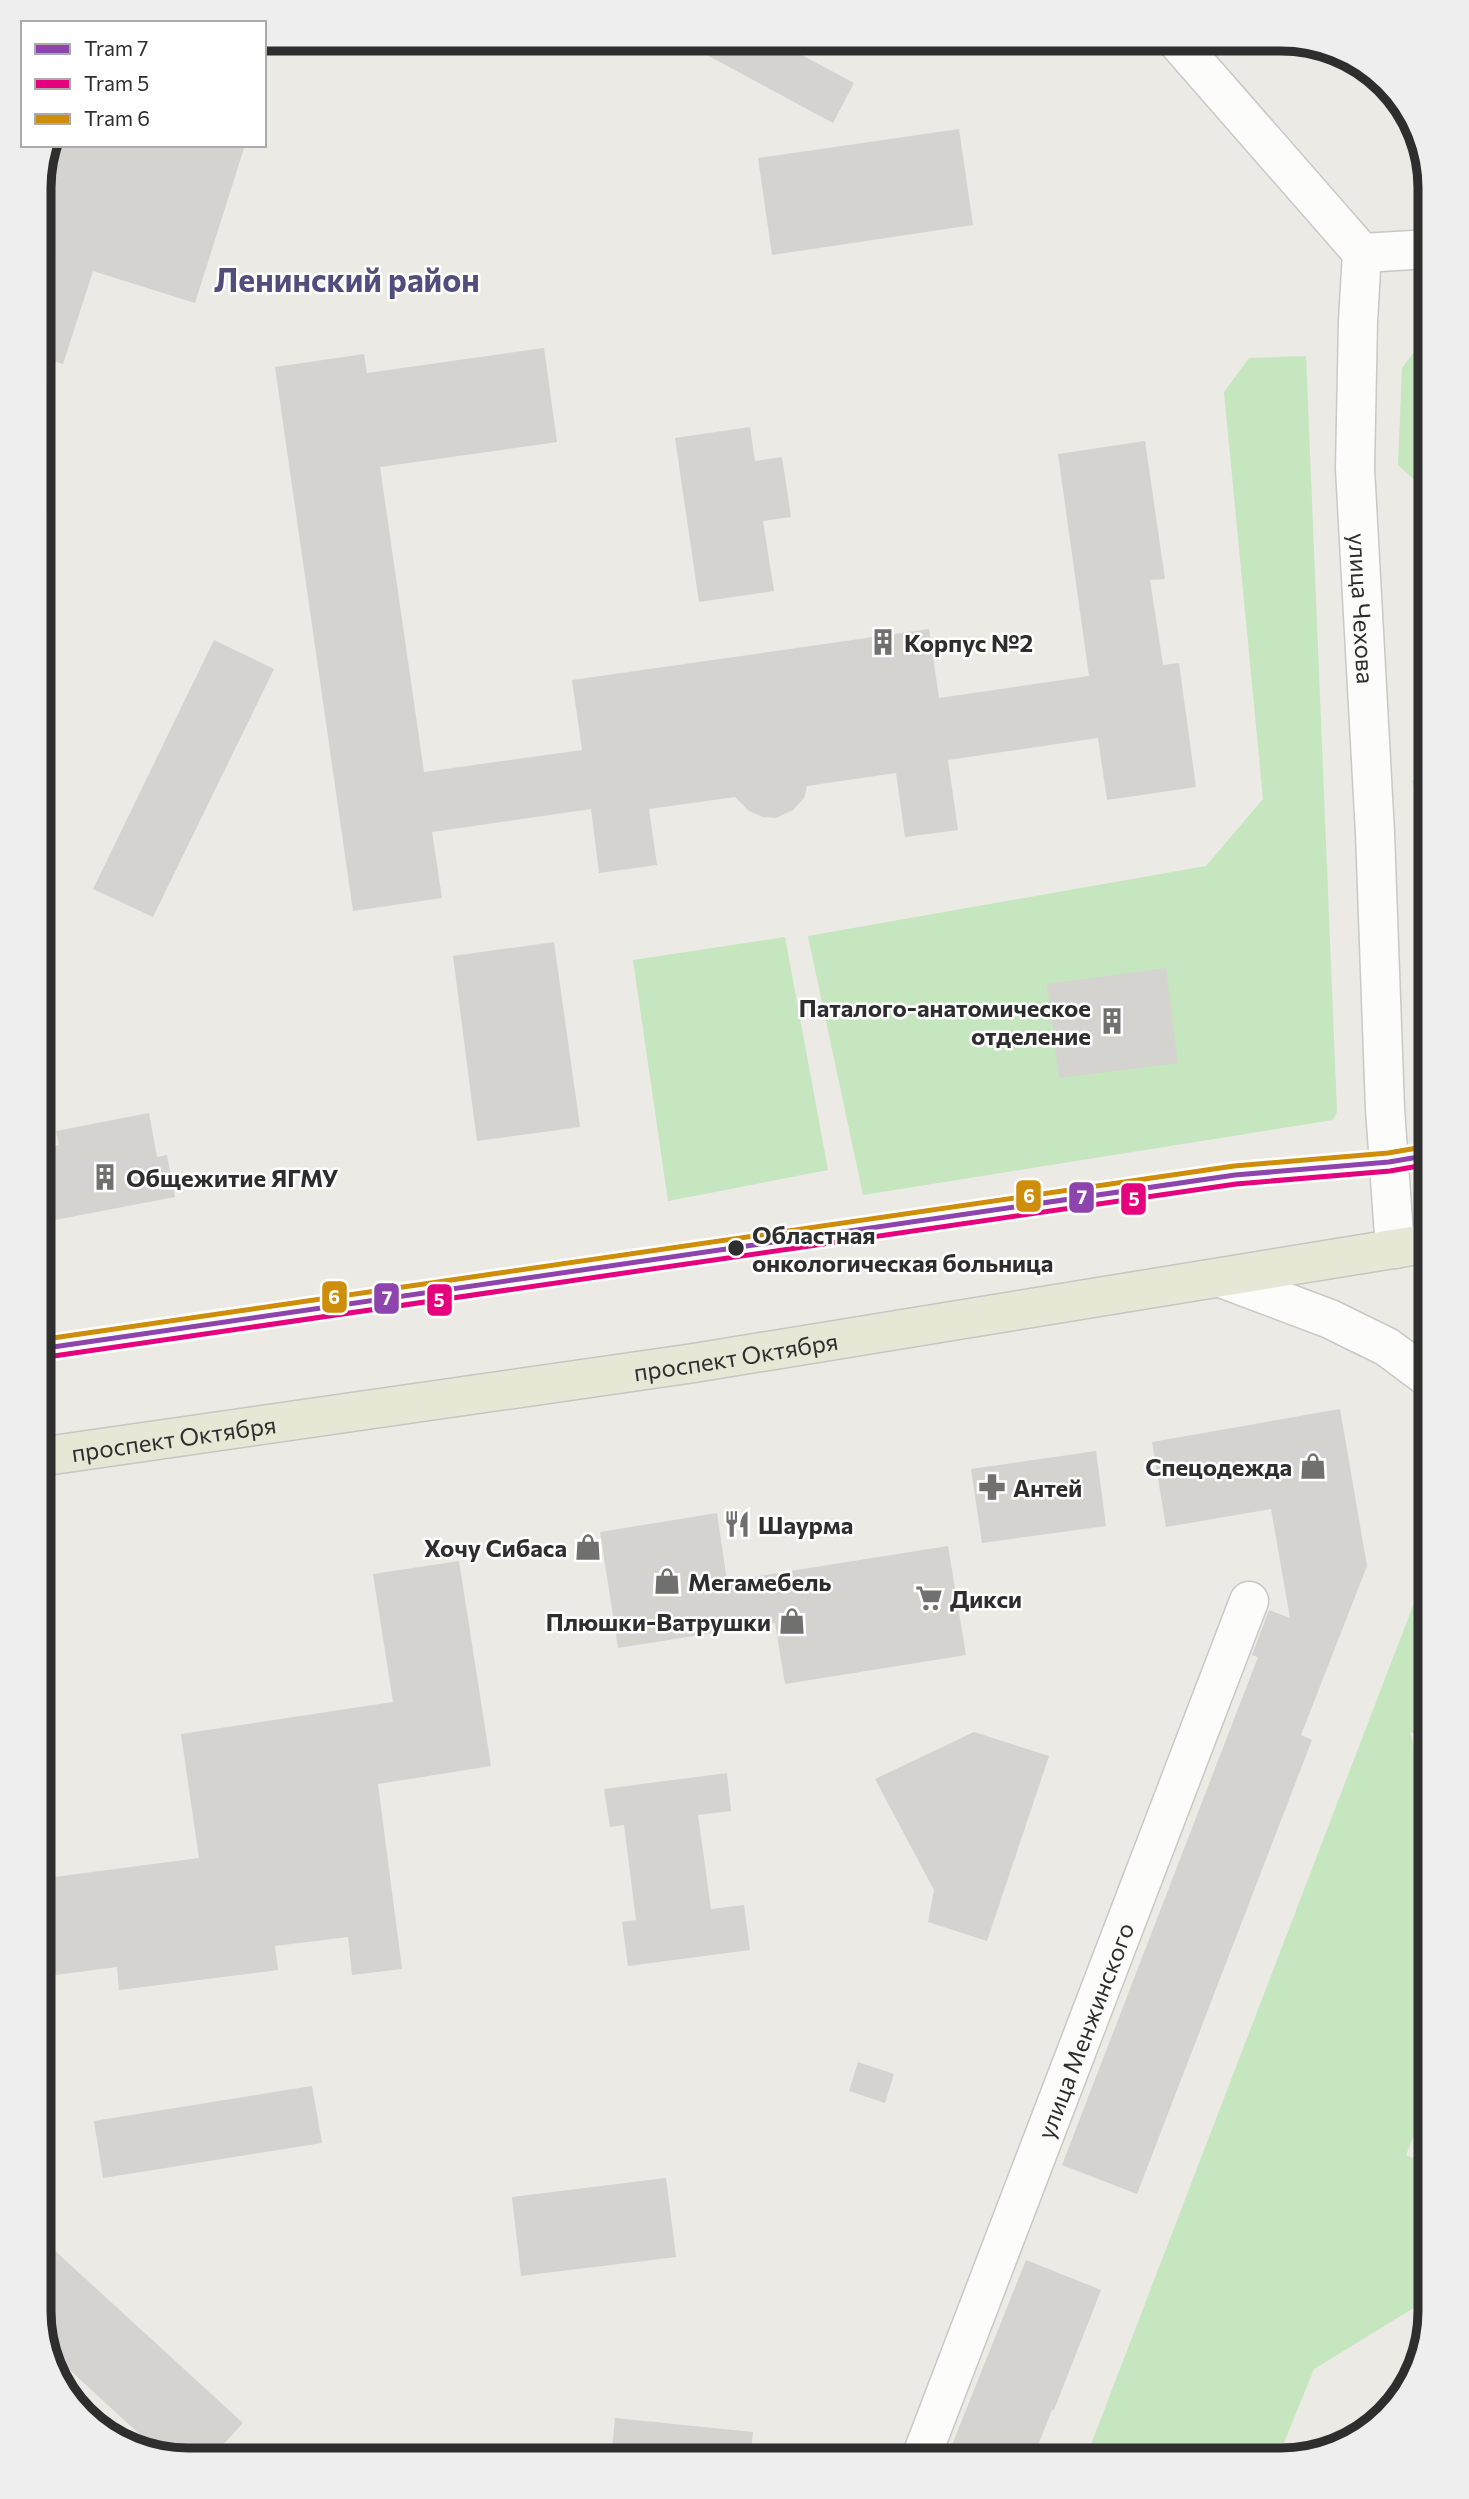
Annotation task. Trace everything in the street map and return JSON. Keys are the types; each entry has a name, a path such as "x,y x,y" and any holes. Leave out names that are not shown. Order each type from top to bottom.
{"main road":[{"name":"проспект Октября","path":"51,1455 694,1363 1413,1246"}],"street":[{"path":"1185,51 1362,253 1418,250"},
{"name":"улица Чехова","path":"1362,253 1354,468 1375,833 1385,1109 1413,1246"},
{"path":"1222,1278 1364,1336 1387,1347 1418,1370"},
{"name":"улица Менжинского","path":"924,2448 1249,1601"}],"green space":[{"path":"1418,347 1418,483 1398,465 1402,368"},
{"path":"1306,356 1337,1112 1333,1120 863,1195 808,936 1206,866 1263,799 1224,392 1249,358"},
{"path":"1418,776 1418,802 1412,781"},
{"path":"785,937 828,1170 668,1201 633,960"},
{"path":"1416,1598 1418,1735 1410,1732 1418,1762 1418,2126 1406,2155 1418,2160 1418,2305 1314,2369 1282,2448 1090,2448"}],"building":[{"path":"699,51 794,51 854,83 833,123"},
{"path":"959,129 973,225 772,255 758,158"},
{"path":"57,147 244,147 195,303 93,271 63,364 51,360 51,179"},
{"name":"Корпус №2","path":"544,348 557,442 380,467 424,772 582,750 572,680 929,629 939,698 1089,676 1058,454 1145,441 1165,579 1150,580 1163,665 1179,663 1196,787 1107,800 1098,738 948,760 958,830 905,837 896,773 807,786 804,798 793,810 776,818 763,817 749,811 735,797 649,809 657,865 599,873 591,809 432,832 442,898 353,911 275,367 364,354 367,373"},
{"path":"750,427 755,461 782,457 791,517 763,521 774,591 699,602 675,438"},
{"path":"214,640 274,669 153,917 93,889"},
{"path":"554,942 580,1127 477,1141 453,956"},
{"name":"Паталого-анатомическое отделение","path":"1166,968 1178,1063 1059,1078 1047,984"},
{"name":"Общежитие ЯГМУ","path":"149,1113 157,1157 167,1155 175,1197 51,1221 51,1147 59,1145 56,1131"},
{"path":"1340,1409 1367,1566 1301,1735 1312,1740 1137,2194 1062,2165 1258,1657 1252,1655 1269,1610 1290,1618 1271,1509 1166,1527 1152,1442"},
{"path":"1096,1451 1106,1526 982,1543 971,1469"},
{"path":"717,1513 727,1581 948,1546 966,1655 785,1684 775,1623 618,1648 600,1532"},
{"path":"459,1561 491,1766 378,1784 402,1969 352,1975 348,1937 275,1946 278,1970 119,1990 117,1967 51,1975 51,1877 199,1858 181,1734 393,1702 373,1574"},
{"path":"974,1732 1049,1756 987,1941 928,1922 934,1890 875,1779"},
{"path":"727,1773 731,1811 698,1815 711,1909 744,1905 750,1950 628,1966 622,1922 636,1920 624,1825 610,1827 604,1789"},
{"path":"858,2062 894,2074 885,2103 849,2091"},
{"path":"312,2086 322,2143 103,2178 94,2121"},
{"path":"666,2178 676,2257 521,2276 512,2197"},
{"path":"53,2249 243,2423 220,2448 179,2448 148,2442 61,2362 53,2338 51,2320"},
{"path":"1026,2260 1101,2290 1037,2448 951,2448"},
{"path":"615,2418 753,2432 751,2448 612,2448"}],"tram line":[{"name":"6","path":"51,1338 1234,1166 1388,1153 1418,1148"},
{"name":"7","path":"51,1347 1235,1175 1418,1157"},
{"name":"5","path":"51,1356 1236,1184 1390,1171 1418,1166"}],"place":[{"name":"Корпус №2","path":"883,642"},
{"name":"Паталого-анатомическое отделение","path":"1112,1021"},
{"name":"Общежитие ЯГМУ","path":"105,1177"},
{"name":"Областная онкологическая больница","path":"736,1248"},
{"name":"Спецодежда","path":"1313,1466"},
{"name":"Антей","path":"992,1487"},
{"name":"Шаурма","path":"737,1524"},
{"name":"Хочу Сибаса","path":"588,1547"},
{"name":"Мегамебель","path":"667,1581"},
{"name":"Дикси","path":"929,1598"},
{"name":"Плюшки-Ватрушки","path":"792,1621"}],"district":[{"name":"Ленинский район","path":"347,279"}]}
